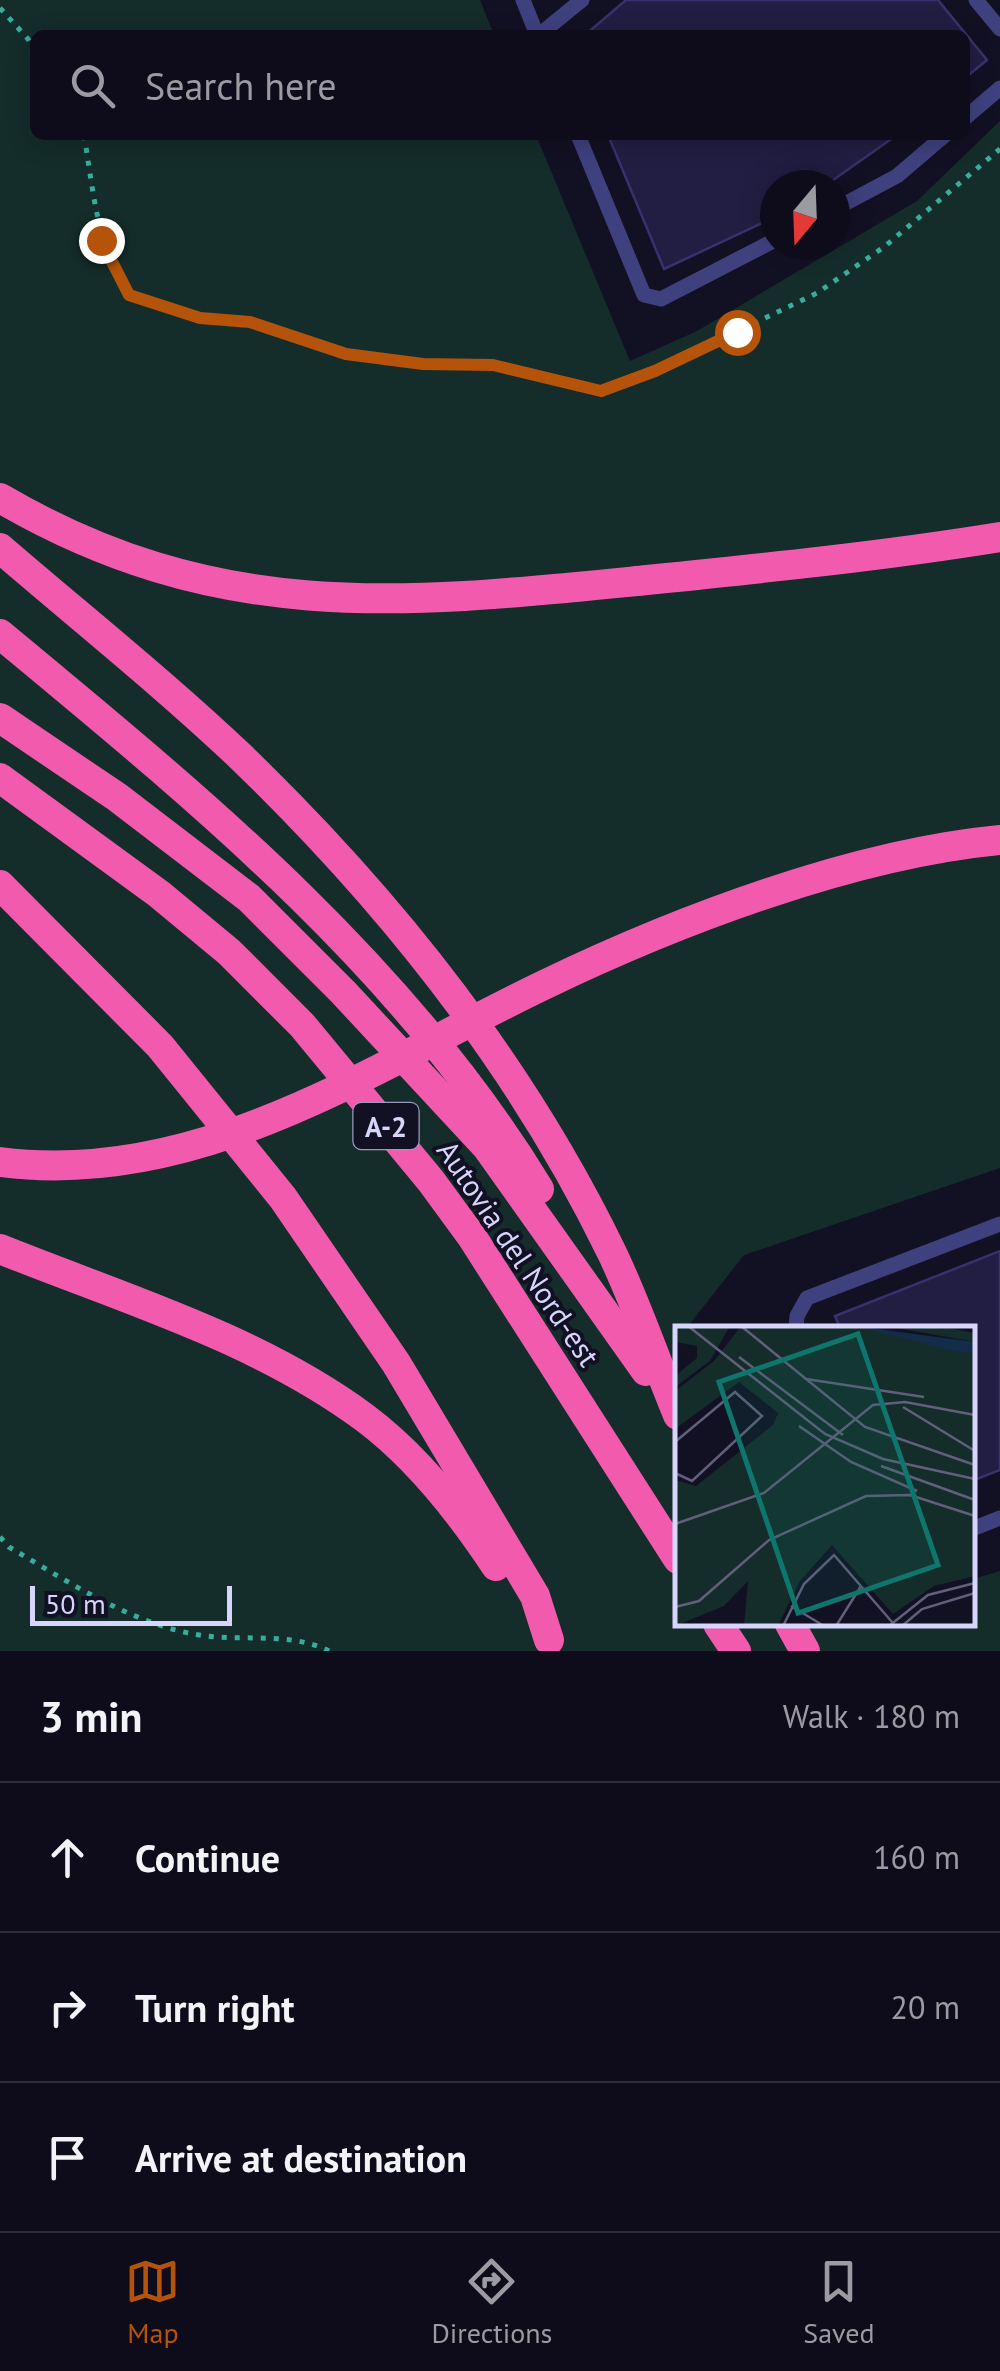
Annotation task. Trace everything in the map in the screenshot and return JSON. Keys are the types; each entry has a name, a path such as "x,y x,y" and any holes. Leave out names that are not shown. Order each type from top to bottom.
{"highway":[{"path":"0,498 57,529 129,559 237,588 328,599 475,597 845,559 1000,536"},
{"path":"0,548 239,756 332,849 418,950 525,1100 560,1158 612,1254 675,1409"},
{"path":"0,634 223,822 309,903 354,952 464,1080 516,1150 550,1206 587,1286"},
{"name":"Autovia del Nord-est","path":"0,718 117,797 249,898 343,992 486,1147 675,1412"},
{"name":"Autovia del Nord-est","path":"0,778 159,894 229,952 302,1025 432,1181 472,1237 675,1554"},
{"path":"0,1162 64,1167 173,1150 225,1136 296,1110 597,960 690,922 822,878 949,845 1000,840"},
{"path":"0,885 160,1046 283,1198 396,1363 534,1596 552,1646"},
{"path":"0,1140 118,1159"},
{"path":"0,1250 222,1336 311,1383 368,1420 431,1480 552,1646"},
{"path":"719,1626 736,1651"},
{"path":"791,1626 806,1651"}],"lane":[{"path":"522,0 536,30"},
{"path":"544,30 582,0"},
{"path":"976,0 1000,28"},
{"path":"970,114 1000,88"},
{"path":"580,140 644,295 661,299 760,248"},
{"path":"850,201 898,176 939,140"},
{"path":"796,1326 806,1298 1000,1224"},
{"path":"975,1528 1000,1518"}],"path":[{"path":"0,8 30,44"},
{"path":"85,140 101,240 129,295 200,318 250,322 346,354 423,364 493,365 601,391 655,371 817,294 884,247 1000,149"},
{"path":"0,1537 9,1547 84,1590 162,1626 200,1635 285,1639 329,1651"}],"green space":[{"path":"0,0 480,0 492,30 30,30 30,140 538,140 630,361 697,331 817,260 850,260 850,241 917,201 1000,121 1000,1168 744,1255 690,1326 675,1326 675,1626 975,1626 975,1578 1000,1571 1000,1651 0,1651"}],"building":[{"path":"626,0 938,0 962,30 591,30"},
{"path":"970,39 987,60 970,74"},
{"path":"610,140 890,140 847,170 760,170 760,224 664,269"},
{"path":"1000,1251 1000,1470 975,1480 975,1326 839,1326 835,1316"}],"route":[{"path":"101,240 129,295 200,318 250,322 346,354 423,364 493,365 601,391 655,371 737,332"}]}
